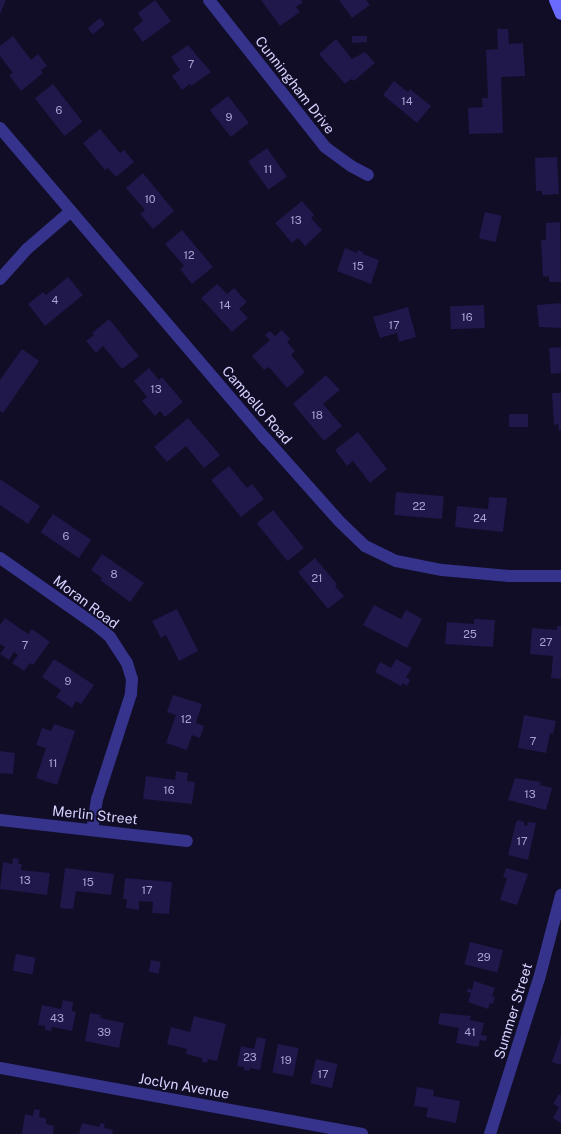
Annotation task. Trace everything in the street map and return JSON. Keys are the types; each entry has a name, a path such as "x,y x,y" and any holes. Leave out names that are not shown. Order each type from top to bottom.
{"street":[{"name":"Cunningham Drive","path":"209,0 324,146 351,166 368,175"},
{"name":"Campello Road","path":"0,128 339,522 365,546 396,561 433,568 509,576 561,576"},
{"path":"0,279 27,249 71,211"},
{"name":"Moran Road","path":"0,558 97,626 110,637 128,663 132,679 131,694 97,800 92,830"},
{"name":"Merlin Street","path":"0,820 187,841"},
{"name":"Summer Street","path":"490,1134 539,979 561,895"},
{"name":"Joclyn Avenue","path":"0,1068 362,1134"}],"building":[{"path":"0,0 6,0 0,14"},
{"path":"155,0 171,21 143,42 133,29 143,21 138,13"},
{"path":"261,0 301,0 303,2 296,7 300,12 280,26"},
{"path":"339,0 366,0 370,5 352,18"},
{"path":"100,18 105,24 93,34 88,28"},
{"path":"497,29 508,29 509,44 523,43 525,76 501,77 503,133 469,134 468,108 483,107 482,98 488,98 486,50 498,49"},
{"path":"13,36 31,60 38,54 47,66 41,70 43,73 21,91 9,75 13,73 0,56 0,46"},
{"path":"352,36 367,36 367,42 352,43"},
{"path":"336,39 352,59 365,52 375,63 354,81 351,79 345,84 319,54"},
{"path":"188,45 211,72 182,90 172,76 180,70 171,57"},
{"path":"394,81 408,92 410,89 431,106 417,123 383,95"},
{"path":"53,84 83,122 64,136 35,98"},
{"path":"228,96 249,123 231,137 210,110"},
{"path":"100,129 120,153 124,150 134,162 116,177 108,168 105,170 83,143"},
{"path":"267,148 287,177 268,190 248,161"},
{"path":"557,157 559,194 542,195 542,191 536,191 535,158"},
{"path":"143,173 174,211 153,229 140,214 145,210 126,188"},
{"path":"302,201 314,215 311,218 322,230 305,246 298,238 292,243 275,223"},
{"path":"485,212 502,216 495,242 479,238"},
{"path":"560,222 561,282 549,282 549,276 543,277 541,240 546,240 546,223"},
{"path":"182,230 213,267 192,284 180,269 184,266 165,244"},
{"path":"345,248 357,253 358,250 379,260 371,284 337,271"},
{"path":"68,277 83,295 45,326 28,304 43,292 46,295"},
{"path":"217,284 227,294 234,288 247,302 239,309 248,318 232,332 201,298"},
{"path":"561,303 561,328 539,327 537,305"},
{"path":"484,305 485,328 451,329 450,306"},
{"path":"408,307 416,337 399,342 397,333 380,338 373,317"},
{"path":"109,319 139,356 122,369 103,346 96,353 86,341 94,335 92,333"},
{"path":"282,330 290,339 287,342 295,351 291,355 305,372 287,388 269,367 264,370 252,356 270,340 265,335 270,331 275,336"},
{"path":"561,347 561,373 551,374 549,348"},
{"path":"22,349 39,361 3,413 0,411 0,380"},
{"path":"149,368 159,380 162,377 183,402 165,417 160,411 155,416 142,401 147,397 134,381"},
{"path":"326,375 340,390 323,404 342,426 324,441 293,404"},
{"path":"552,393 561,393 561,430 559,431 558,424 554,425"},
{"path":"509,414 528,414 528,427 509,427"},
{"path":"188,418 220,455 204,468 186,446 167,462 154,447"},
{"path":"358,432 387,469 370,483 353,461 347,466 335,450"},
{"path":"229,466 247,488 252,484 264,499 241,517 211,480"},
{"path":"0,479 40,506 28,524 0,505"},
{"path":"396,492 444,496 442,519 394,515"},
{"path":"489,497 507,498 503,532 455,527 457,506 488,509"},
{"path":"273,510 304,548 288,561 257,523"},
{"path":"53,514 91,540 79,558 41,532"},
{"path":"102,554 144,583 130,602 100,580 102,578 91,570"},
{"path":"315,558 337,584 335,586 344,596 328,609 298,572"},
{"path":"374,605 401,619 406,610 422,619 407,648 363,625"},
{"path":"177,609 198,651 179,661 166,635 161,638 152,621"},
{"path":"5,618 28,634 32,629 50,642 33,665 30,663 24,671 12,663 18,655 14,652 9,660 0,654 5,647 0,644 0,625"},
{"path":"474,619 495,620 493,647 445,644 447,622 474,624"},
{"path":"557,626 561,626 561,679 551,678 553,656 530,654 532,628 557,630"},
{"path":"54,659 94,685 81,704 76,701 72,708 56,697 61,690 42,677"},
{"path":"396,659 412,668 406,677 410,680 407,686 403,683 401,686 375,672 380,662 391,668"},
{"path":"173,695 202,704 196,723 204,726 200,738 192,735 187,750 166,743 176,715 167,712"},
{"path":"524,715 556,721 553,734 550,733 546,753 518,748"},
{"path":"54,724 75,731 57,785 36,778 46,748 36,745 42,728 51,731"},
{"path":"0,751 15,753 13,774 0,773"},
{"path":"176,771 188,773 187,781 195,782 192,804 143,799 146,776 175,780"},
{"path":"515,778 541,782 540,785 552,788 546,810 508,800"},
{"path":"519,820 527,826 528,822 536,823 528,860 508,855 516,822"},
{"path":"13,858 19,859 18,864 22,864 21,870 50,873 47,895 0,889 3,862 12,864"},
{"path":"65,868 114,874 111,895 76,891 73,909 60,908"},
{"path":"506,868 528,874 517,905 500,900 507,878 503,877"},
{"path":"125,878 172,882 169,914 152,913 153,902 139,901 139,910 126,908 127,899 123,899"},
{"path":"470,942 503,950 497,973 464,964"},
{"path":"16,954 36,958 32,975 13,971"},
{"path":"151,960 161,962 159,974 149,972"},
{"path":"474,981 495,988 492,996 495,997 493,1004 490,1003 488,1009 468,1002 471,993 467,992 468,988 472,990"},
{"path":"63,1000 73,1002 72,1011 76,1012 72,1031 52,1027 51,1031 45,1030 45,1026 38,1025 42,1005 61,1009"},
{"path":"90,1013 101,1015 100,1018 124,1023 119,1048 85,1041"},
{"path":"440,1013 471,1016 470,1020 484,1023 481,1035 487,1036 486,1041 480,1040 478,1047 456,1043 459,1028 438,1024"},
{"path":"194,1016 226,1024 217,1061 208,1059 207,1063 202,1062 202,1058 186,1054 187,1049 167,1044 171,1027 190,1032"},
{"path":"561,1036 561,1065 552,1062"},
{"path":"257,1037 266,1039 260,1070 250,1068 249,1071 244,1070 244,1067 237,1066 241,1046 254,1049"},
{"path":"278,1044 299,1048 293,1076 272,1072"},
{"path":"316,1059 337,1064 332,1088 310,1083"},
{"path":"417,1087 434,1090 433,1096 460,1101 456,1123 426,1117 428,1108 414,1106"},
{"path":"559,1094 561,1095 561,1123 553,1118 559,1107 553,1104"},
{"path":"34,1109 40,1110 39,1117 46,1118 46,1124 54,1126 53,1134 22,1134 25,1114 33,1116"},
{"path":"82,1123 100,1127 100,1123 105,1124 104,1128 113,1130 112,1134 79,1134"}]}
